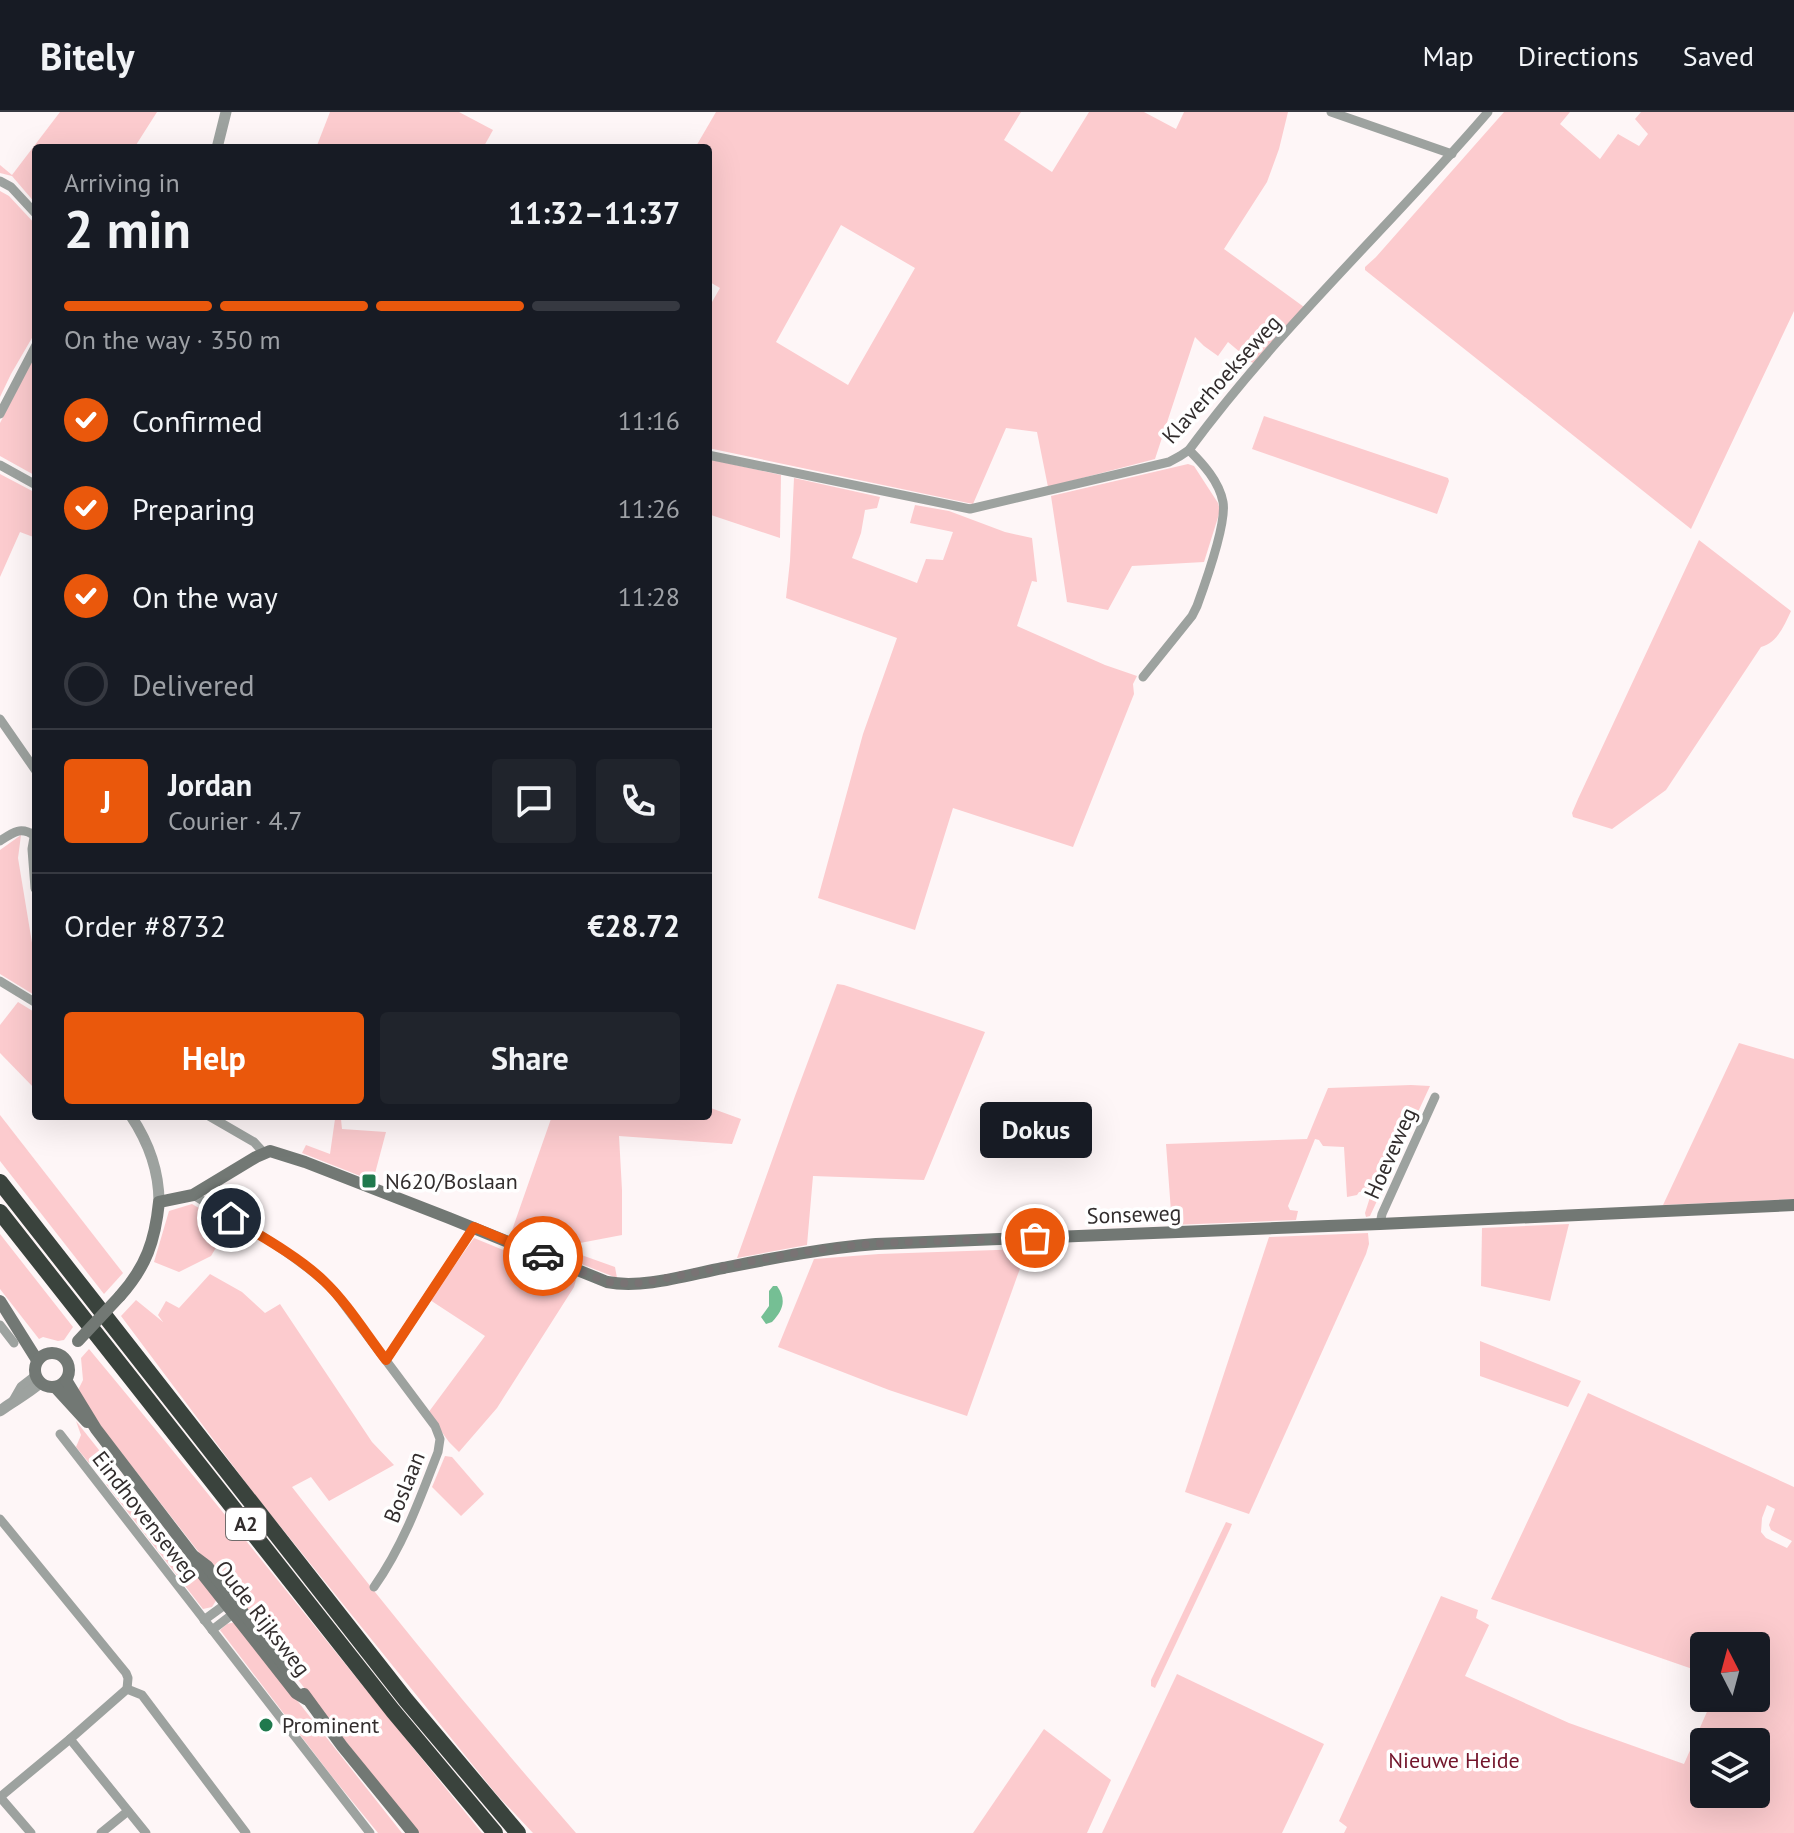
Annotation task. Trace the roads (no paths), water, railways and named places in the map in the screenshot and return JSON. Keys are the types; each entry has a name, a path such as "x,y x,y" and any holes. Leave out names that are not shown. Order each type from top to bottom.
{"highway":[{"name":"A2","path":"0,1182 406,1700 518,1833"},
{"name":"A2","path":"0,1212 393,1711 495,1833"}],"main road":[{"name":"Sonseweg","path":"264,1153 276,1152 474,1227 607,1282 633,1284 808,1251 876,1244 1794,1205"},
{"path":"4,1306 52,1357 69,1368 61,1383 47,1387 38,1380 35,1365 52,1357 75,1344 120,1296 149,1252 159,1202 193,1195 264,1153"},
{"name":"Oude Rijksweg","path":"61,1383 194,1557 207,1566 296,1693 306,1699 413,1833"}],"street":[{"path":"218,144 226,112"},
{"path":"1331,112 1452,154"},
{"name":"Klaverhoekseweg","path":"712,456 970,509 1169,462 1189,450 1287,332 1488,112"},
{"path":"0,181 11,187 32,210"},
{"path":"0,414 32,353"},
{"path":"1143,677 1192,616 1222,525 1220,491 1189,450"},
{"path":"0,465 32,483"},
{"path":"0,719 32,765"},
{"path":"0,841 20,830 32,833"},
{"path":"0,981 32,1001"},
{"name":"Hoeveweg","path":"1380,1224 1435,1097"},
{"path":"134,1120 156,1168 159,1202"},
{"name":"Sonseweg","path":"216,1120 254,1142 264,1153"},
{"name":"Boslaan","path":"193,1195 322,1279 435,1426 440,1439 438,1452 409,1525 390,1565 374,1587"},
{"path":"386,1360 474,1227"},
{"path":"0,1325 14,1343"},
{"path":"0,1411 27,1394 38,1380"},
{"name":"Eindhovenseweg","path":"60,1434 370,1833"},
{"path":"0,1519 128,1678 127,1689 0,1797 31,1833"},
{"path":"204,1620 233,1606"},
{"path":"212,1630 233,1606"},
{"path":"127,1689 142,1695 246,1833"},
{"path":"70,1739 146,1833"},
{"path":"101,1833 128,1811"}],"place":[{"name":"N620/Boslaan","path":"369,1181"},
{"name":"Dokus","path":"1035,1238"},
{"name":"Prominent","path":"266,1725"}],"park label":[{"name":"Nieuwe Heide","path":"1454,1760"}]}
